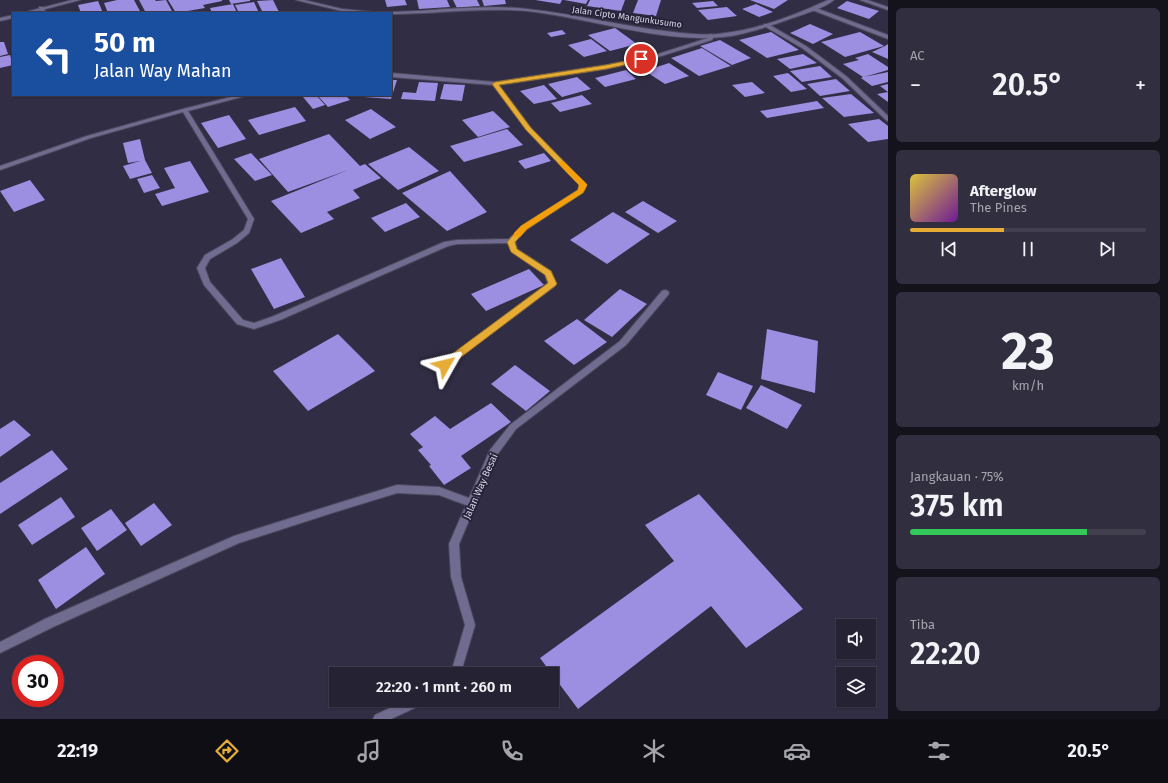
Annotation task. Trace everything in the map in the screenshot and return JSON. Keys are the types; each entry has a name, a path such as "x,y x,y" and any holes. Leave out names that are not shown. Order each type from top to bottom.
{"street":[{"path":"43,11 78,0"},
{"path":"298,0 342,10 363,12"},
{"name":"Jalan Cipto Mangunkusumo","path":"392,13 486,7 527,10 666,33 711,36 732,34 766,25 814,9 832,0"},
{"path":"862,0 888,9"},
{"path":"814,9 888,37"},
{"path":"0,20 12,16"},
{"path":"766,25 804,47 844,77 886,116"},
{"path":"392,75 495,84 606,67 653,57 710,39 711,36"},
{"path":"185,110 250,219 247,231 235,241 207,257 201,268 207,283 240,322 254,326 277,318 446,244 457,242 511,242 524,228 581,191 583,185 528,129 495,84"},
{"path":"0,168 89,137 185,110 242,96"},
{"path":"445,365 552,284 548,273 514,250 511,242"},
{"name":"Jalan Way Besai","path":"458,667 470,626 456,577 454,544 493,453 513,427 623,343 666,293"},
{"path":"0,648 49,623 237,539 332,509 397,489 439,490 471,503"},
{"path":"379,719 404,707"}],"building":[{"path":"117,0 134,0 140,12 108,12 104,3"},
{"path":"139,0 166,0 172,12 145,12"},
{"path":"168,0 222,0 203,5 205,8 175,12"},
{"path":"229,0 250,0 250,1 231,4"},
{"path":"273,0 279,12 262,12 257,1"},
{"path":"385,0 405,0 407,5 387,7"},
{"path":"417,0 447,0 450,7 419,9"},
{"path":"453,0 477,0 480,6 457,8"},
{"path":"482,0 505,0 506,4 484,6"},
{"path":"535,0 562,0 560,4"},
{"path":"564,0 588,0 586,4"},
{"path":"590,0 625,0 621,11 587,6"},
{"path":"638,0 661,0 656,16 633,13"},
{"path":"750,0 788,0 774,9"},
{"path":"98,1 103,12 81,12 78,5"},
{"path":"713,1 718,6 697,8 692,3"},
{"path":"847,1 879,11 869,19 837,8"},
{"path":"254,2 259,12 238,12 235,5"},
{"path":"233,4 237,12 212,12 210,8"},
{"path":"756,4 773,12 759,17 742,9"},
{"path":"727,7 737,16 708,20 698,10"},
{"path":"810,24 833,34 813,44 790,33"},
{"path":"615,28 637,44 610,51 588,35"},
{"path":"562,30 566,34 551,37 547,33"},
{"path":"771,32 799,50 767,58 739,40"},
{"path":"860,32 884,46 845,57 821,42"},
{"path":"591,39 607,51 584,57 568,45"},
{"path":"720,40 751,58 732,65 700,46"},
{"path":"0,42 4,42 8,54 0,56"},
{"path":"888,44 888,59 872,52 885,46"},
{"path":"702,48 731,66 699,76 671,58"},
{"path":"803,54 817,63 790,69 777,59"},
{"path":"868,54 888,67 888,70 864,77 888,72 888,82 872,86 861,78 863,77 843,64 859,60 855,58"},
{"path":"10,55 12,65 0,68 0,57"},
{"path":"669,63 689,76 665,84 645,71"},
{"path":"820,66 832,77 802,82 790,71"},
{"path":"626,70 636,79 605,87 595,78"},
{"path":"788,73 807,89 791,92 773,76"},
{"path":"577,77 591,89 562,97 548,84"},
{"path":"836,79 850,91 820,96 807,84"},
{"path":"392,80 397,80 392,96"},
{"path":"419,82 438,83 435,101 401,99 403,92 416,93"},
{"path":"752,82 765,93 745,97 732,85"},
{"path":"444,84 465,85 462,101 440,99"},
{"path":"888,84 888,92 880,86"},
{"path":"544,85 557,99 534,104 520,91"},
{"path":"888,92 888,102 877,94"},
{"path":"851,94 874,113 844,117 822,98"},
{"path":"582,95 592,104 560,112 551,103"},
{"path":"317,96 325,105 313,109 303,97"},
{"path":"318,96 346,96 350,100 328,107"},
{"path":"364,96 392,96 391,99"},
{"path":"817,101 824,108 767,118 760,111"},
{"path":"295,107 306,121 259,135 248,120"},
{"path":"371,109 396,127 370,139 345,120"},
{"path":"493,111 510,127 478,137 462,120"},
{"path":"229,115 246,139 218,148 201,123"},
{"path":"879,119 888,126 888,139 868,142 848,124"},
{"path":"507,129 523,145 464,162 450,146"},
{"path":"329,134 360,166 365,164 381,178 353,190 360,198 327,212 334,219 301,233 271,201 348,170 288,192 259,159"},
{"path":"140,139 145,160 152,173 130,179 123,166 140,161 128,163 123,143"},
{"path":"409,147 439,171 398,190 368,164"},
{"path":"251,153 272,175 255,181 234,159"},
{"path":"544,153 551,161 525,169 518,161"},
{"path":"190,161 209,192 162,206 155,194 175,188 164,168"},
{"path":"450,171 487,212 447,231 402,193"},
{"path":"152,175 160,188 144,193 137,179"},
{"path":"30,180 45,200 14,212 0,191"},
{"path":"643,201 677,221 658,233 625,212"},
{"path":"406,203 420,217 385,232 371,218"},
{"path":"613,212 650,234 607,264 570,240"},
{"path":"281,258 305,297 274,309 251,269"},
{"path":"529,269 544,285 486,311 471,294"},
{"path":"620,289 647,304 612,337 584,320"},
{"path":"577,319 607,342 574,365 544,341"},
{"path":"767,329 818,341 815,393 761,379"},
{"path":"338,334 375,371 308,411 273,371"},
{"path":"515,365 550,391 526,411 491,384"},
{"path":"718,372 753,386 741,410 706,395"},
{"path":"761,385 802,405 787,429 746,408"},
{"path":"491,403 511,422 461,456 471,468 444,485 429,466 431,465 418,450 423,447 410,434 435,416 450,429"},
{"path":"14,420 31,435 0,457 0,429"},
{"path":"52,450 68,469 0,514 0,483"},
{"path":"699,494 803,609 746,648 711,606 578,709 559,684 559,667 547,667 540,658 674,561 645,525"},
{"path":"61,497 75,517 32,545 18,525"},
{"path":"154,503 172,525 141,546 125,523"},
{"path":"111,509 127,530 97,551 81,528"},
{"path":"86,547 105,574 56,609 38,580"}],"slow traffic":[{"path":"517,235 524,228 581,191 583,185 562,163"}],"route":[{"path":"445,365 552,284 548,273 514,250 511,242 524,228 581,191 583,185 528,129 495,84 606,67 641,59"}]}
